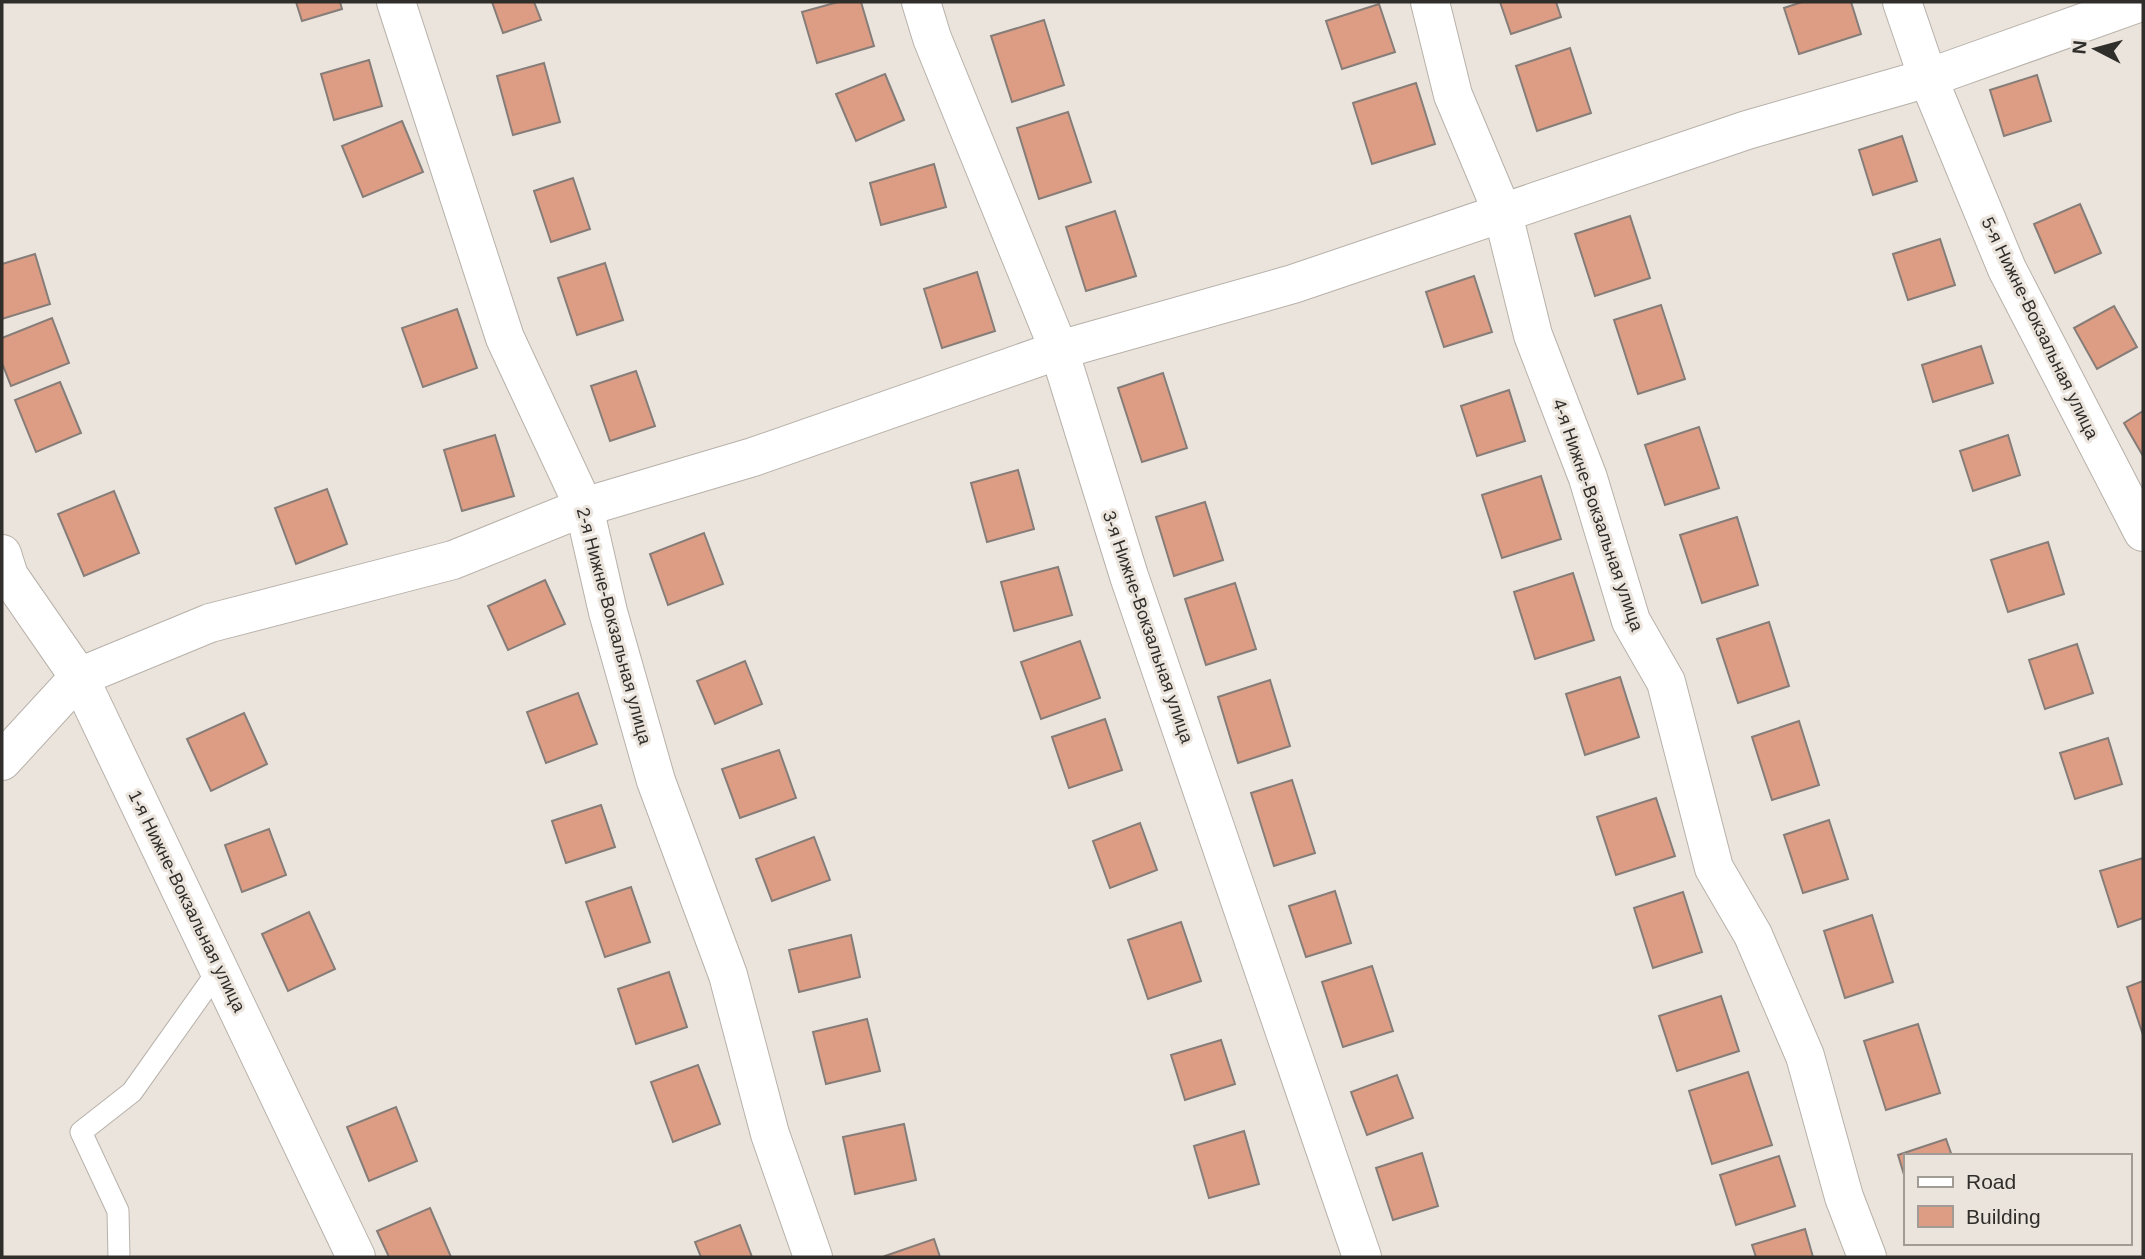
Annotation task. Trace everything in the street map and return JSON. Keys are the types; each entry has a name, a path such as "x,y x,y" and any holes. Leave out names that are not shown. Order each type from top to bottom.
{"street":[{"name":"2-я Нижне-Вокзальная улица","path":"396,2 505,338 584,507 608,612 656,781 728,975 770,1134 813,1257"},
{"name":"3-я Нижне-Вокзальная улица","path":"921,2 932,38 1059,350 1129,576 1362,1257"},
{"name":"4-я Нижне-Вокзальная улица","path":"1430,2 1453,94 1503,214 1533,335 1588,478 1631,621 1666,682 1714,868 1753,935 1805,1056 1843,1197 1867,1257"},
{"name":"5-я Нижне-Вокзальная улица","path":"1902,2 1928,78 2007,269 2143,532"},
{"path":"2,761 79,677 210,623 453,560 584,507 753,457 1059,350 1293,284 1747,130 1928,78 2141,2"},
{"name":"1-я Нижне-Вокзальная улица","path":"2,554 9,576 79,677 356,1257"}],"lane":[{"path":"119,1257 118,1211 81,1132 132,1092 220,968"}],"building":[{"path":"296,2 340,2 342,9 302,21"},
{"path":"492,2 534,2 541,20 503,33"},
{"path":"838,2 861,2 874,46 817,63 802,12"},
{"path":"1500,2 1556,2 1561,17 1511,34"},
{"path":"1802,2 1851,2 1861,34 1799,54 1784,8"},
{"path":"1379,4 1395,52 1342,69 1326,21"},
{"path":"1044,20 1064,85 1012,102 991,36"},
{"path":"1570,48 1591,113 1537,131 1516,66"},
{"path":"369,60 382,106 334,120 321,74"},
{"path":"544,63 560,122 513,135 497,76"},
{"path":"885,74 904,120 856,141 836,94"},
{"path":"2037,75 2051,121 2004,136 1990,90"},
{"path":"1416,83 1435,144 1372,164 1353,103"},
{"path":"1068,112 1091,182 1039,199 1017,128"},
{"path":"402,121 423,172 363,197 342,146"},
{"path":"1902,136 1917,181 1873,195 1859,150"},
{"path":"934,164 946,207 881,225 870,183"},
{"path":"573,178 590,229 551,242 534,191"},
{"path":"2080,204 2101,253 2055,273 2034,224"},
{"path":"1115,211 1136,276 1086,291 1066,227"},
{"path":"1630,216 1650,278 1595,296 1575,234"},
{"path":"1940,239 1955,285 1908,300 1893,254"},
{"path":"35,254 50,304 2,319 2,264"},
{"path":"605,263 623,320 577,335 558,278"},
{"path":"977,272 995,331 942,348 924,289"},
{"path":"1474,276 1492,332 1444,347 1426,292"},
{"path":"1661,305 1685,379 1638,394 1614,320"},
{"path":"2114,306 2137,347 2097,369 2074,328"},
{"path":"457,309 477,368 423,387 402,328"},
{"path":"52,318 69,363 11,386 2,363 2,338"},
{"path":"1981,346 1993,383 1933,402 1922,365"},
{"path":"636,371 655,426 610,441 591,386"},
{"path":"1163,373 1187,448 1142,462 1118,388"},
{"path":"60,382 81,433 36,452 15,400"},
{"path":"1509,390 1525,441 1477,456 1461,406"},
{"path":"2143,411 2143,456 2124,423"},
{"path":"1699,427 1719,488 1665,505 1645,445"},
{"path":"495,435 514,496 462,511 444,450"},
{"path":"2008,435 2020,475 1973,491 1960,451"},
{"path":"1018,470 1034,529 987,542 971,483"},
{"path":"1541,476 1561,539 1502,558 1482,495"},
{"path":"327,489 347,544 296,564 275,508"},
{"path":"114,491 139,553 84,576 58,514"},
{"path":"1205,502 1223,560 1174,576 1156,517"},
{"path":"1737,517 1758,585 1702,603 1680,535"},
{"path":"704,533 723,584 668,605 650,554"},
{"path":"2048,542 2064,594 2008,612 1991,560"},
{"path":"1058,567 1072,615 1014,631 1001,582"},
{"path":"1573,573 1594,640 1535,659 1514,592"},
{"path":"545,580 565,624 508,650 488,606"},
{"path":"1235,583 1256,649 1206,665 1185,599"},
{"path":"1769,622 1789,686 1738,703 1717,639"},
{"path":"1080,641 1100,698 1041,719 1021,662"},
{"path":"2077,644 2093,693 2045,709 2029,660"},
{"path":"745,661 762,704 715,724 697,681"},
{"path":"1620,677 1639,737 1585,755 1566,694"},
{"path":"1270,680 1290,746 1238,763 1218,697"},
{"path":"578,693 597,744 546,763 527,712"},
{"path":"244,713 267,764 211,791 187,739"},
{"path":"1105,719 1122,770 1069,788 1052,737"},
{"path":"1799,721 1819,785 1772,800 1752,737"},
{"path":"2108,738 2122,784 2075,799 2060,753"},
{"path":"779,750 796,798 740,818 722,769"},
{"path":"1292,780 1315,853 1274,866 1251,793"},
{"path":"1656,798 1675,856 1616,875 1597,817"},
{"path":"601,805 615,847 566,863 552,821"},
{"path":"1829,820 1848,879 1803,893 1784,835"},
{"path":"1140,823 1157,870 1110,888 1093,841"},
{"path":"269,829 286,875 242,892 225,845"},
{"path":"814,837 830,880 772,901 756,859"},
{"path":"2143,858 2143,918 2118,927 2100,871"},
{"path":"631,887 650,942 605,957 586,902"},
{"path":"1335,891 1351,943 1306,957 1289,906"},
{"path":"1683,892 1702,952 1653,968 1634,908"},
{"path":"309,912 335,969 288,991 262,934"},
{"path":"1872,915 1893,982 1845,998 1824,931"},
{"path":"1181,922 1201,981 1148,999 1128,940"},
{"path":"851,935 860,977 799,992 789,950"},
{"path":"1372,966 1393,1031 1343,1047 1322,982"},
{"path":"669,972 687,1027 636,1044 618,989"},
{"path":"2143,981 2143,1035 2127,987"},
{"path":"1721,996 1739,1051 1677,1071 1659,1016"},
{"path":"867,1019 880,1071 826,1084 813,1032"},
{"path":"1918,1024 1940,1093 1886,1110 1864,1041"},
{"path":"1221,1040 1235,1084 1185,1100 1171,1055"},
{"path":"698,1065 720,1124 673,1142 651,1082"},
{"path":"1748,1072 1772,1145 1712,1164 1689,1091"},
{"path":"1397,1075 1413,1118 1367,1135 1351,1092"},
{"path":"396,1107 417,1161 369,1181 347,1127"},
{"path":"904,1124 916,1180 855,1194 843,1137"},
{"path":"1244,1131 1259,1184 1209,1198 1194,1146"},
{"path":"1946,1139 1951,1154 1904,1154 1904,1175 1898,1155"},
{"path":"1422,1153 1438,1206 1393,1220 1376,1168"},
{"path":"1779,1156 1795,1206 1736,1225 1720,1175"},
{"path":"430,1208 451,1257 389,1257 377,1231"},
{"path":"740,1225 752,1257 701,1257 695,1242"},
{"path":"1805,1229 1813,1257 1756,1257 1752,1245"},
{"path":"934,1239 940,1257 885,1256"}]}
